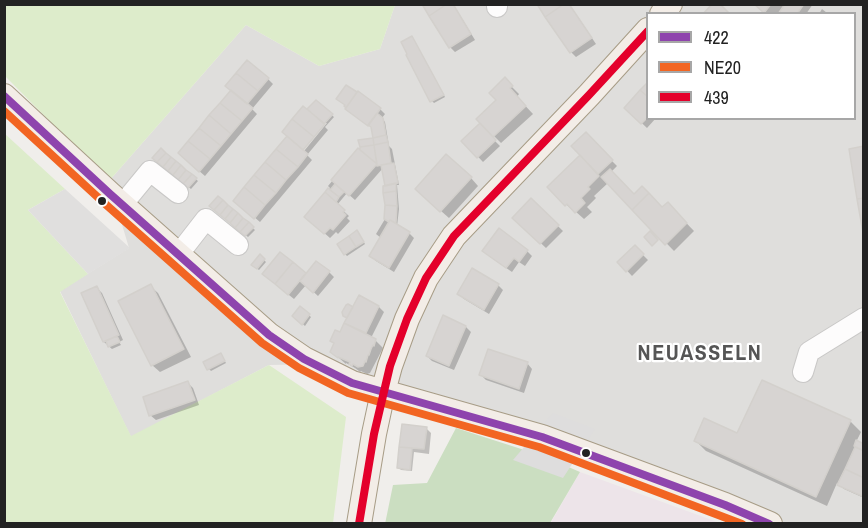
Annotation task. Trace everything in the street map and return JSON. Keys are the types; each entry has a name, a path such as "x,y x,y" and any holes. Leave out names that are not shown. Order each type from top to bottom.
{"main road":[{"path":"359,524 383,392 392,358 426,278 454,236 646,32"},
{"path":"4,96 178,255 269,335 296,353 352,383 542,437 770,524"}],"lane":[{"path":"122,205 150,171 178,193"},
{"path":"178,255 206,219 238,245"},
{"path":"802,372 809,352 864,318"}],"shaded area":[{"path":"395,5 863,5 863,523 780,523 325,364 269,365 131,437 60,291 129,248 109,181 246,25 319,66 380,49"},
{"path":"65,189 130,248 88,274 28,210"},
{"path":"580,472 720,523 550,524"}],"green space":[{"path":"4,5 395,5 380,49 319,66 246,25 109,181 5,76"},
{"path":"4,133 65,189 28,210 88,274 60,292 131,436 269,365 346,417 333,523 5,523"},
{"path":"456,428 543,456 580,472 550,523 385,524 393,485 427,483"}],"pier":[{"path":"553,413 595,429 563,478 513,460"}],"building":[{"path":"422,4 447,4 429,16"},
{"path":"447,4 453,4 471,34 449,48 429,16"},
{"path":"537,4 564,4 545,17"},
{"path":"564,4 569,4 592,38 570,53 545,17"},
{"path":"712,4 720,4 728,12 705,12"},
{"path":"754,4 771,4 763,12"},
{"path":"785,4 804,4 798,12 779,12"},
{"path":"412,36 444,95 430,102 401,42"},
{"path":"247,60 269,78 258,91 236,73"},
{"path":"236,73 258,91 247,104 225,86"},
{"path":"505,77 513,86 510,88 526,106 493,137 476,119 496,100 489,93"},
{"path":"646,84 646,95 640,90"},
{"path":"346,85 357,92 346,108 336,99"},
{"path":"231,90 253,108 242,121 220,103"},
{"path":"640,90 646,95 646,119 641,124 624,108"},
{"path":"358,91 381,108 368,126 345,109"},
{"path":"316,100 333,114 324,124 307,109"},
{"path":"220,103 242,121 231,134 209,115"},
{"path":"303,106 325,124 314,137 292,119"},
{"path":"377,113 383,118 386,135 373,138 371,127 368,125"},
{"path":"209,115 231,134 221,146 199,128"},
{"path":"292,119 314,137 303,150 282,132"},
{"path":"480,123 496,140 477,158 461,141"},
{"path":"199,128 221,146 210,159 188,141"},
{"path":"586,132 613,160 598,174 571,146"},
{"path":"386,135 388,142 374,145 373,138"},
{"path":"287,136 308,154 298,167 276,149"},
{"path":"373,138 374,145 360,147 358,140"},
{"path":"188,141 210,159 199,172 178,153"},
{"path":"388,142 391,163 377,166 374,145"},
{"path":"374,145 377,164 360,150 360,147"},
{"path":"864,146 864,198 857,199 849,149"},
{"path":"161,148 166,153 157,162 152,158"},
{"path":"358,148 377,164 349,196 331,180"},
{"path":"276,149 298,167 286,180 265,162"},
{"path":"166,153 171,157 163,167 157,162"},
{"path":"446,154 472,177 440,212 415,189"},
{"path":"580,155 599,176 588,187 590,189 581,198 585,203 575,213 547,187"},
{"path":"171,157 176,161 168,171 163,167"},
{"path":"176,161 181,165 173,175 168,171"},
{"path":"265,162 286,180 276,193 254,175"},
{"path":"394,163 398,183 385,186 381,165"},
{"path":"181,165 186,170 178,180 173,175"},
{"path":"610,169 634,194 642,186 649,193 632,210 601,177"},
{"path":"186,170 192,174 183,184 178,180"},
{"path":"192,174 197,178 188,188 183,184"},
{"path":"254,175 276,193 265,205 244,187"},
{"path":"396,183 396,191 383,193 383,186"},
{"path":"335,184 344,192 339,197 330,190"},
{"path":"244,187 265,205 254,219 233,201"},
{"path":"328,188 339,197 336,202 325,192"},
{"path":"396,191 397,206 385,205 383,193"},
{"path":"325,192 345,210 343,212 346,215 333,230 330,228 324,234 304,217"},
{"path":"649,193 662,207 668,202 687,223 665,245 632,210"},
{"path":"218,196 223,200 214,210 209,206"},
{"path":"531,198 559,225 540,244 512,218"},
{"path":"864,198 864,238 857,199"},
{"path":"223,200 228,205 220,215 214,210"},
{"path":"228,205 233,209 225,219 220,215"},
{"path":"385,205 397,206 396,223 384,219"},
{"path":"233,209 238,213 230,223 225,219"},
{"path":"238,213 243,218 235,228 230,223"},
{"path":"243,218 249,222 240,232 235,228"},
{"path":"390,220 410,232 389,268 369,256"},
{"path":"249,222 254,227 245,236 240,232"},
{"path":"499,228 528,250 519,262 514,258 506,268 482,251"},
{"path":"357,230 364,242 356,247 349,236"},
{"path":"650,231 658,240 652,246 644,237"},
{"path":"349,236 356,247 344,255 337,244"},
{"path":"635,245 644,254 626,272 617,262"},
{"path":"280,252 293,262 275,284 262,274"},
{"path":"260,254 265,259 257,269 251,265"},
{"path":"316,261 330,271 313,293 300,281"},
{"path":"293,262 306,273 288,295 275,284"},
{"path":"472,268 499,284 484,310 457,294"},
{"path":"151,284 184,349 151,366 118,301"},
{"path":"97,286 119,335 103,342 81,293"},
{"path":"359,295 379,306 366,333 344,323"},
{"path":"348,304 353,307 347,318 342,312"},
{"path":"300,306 310,314 302,325 292,316"},
{"path":"443,315 466,326 449,366 426,356"},
{"path":"344,323 376,339 363,366 358,367 353,364 352,366 350,362 330,352 334,343 330,341 335,330 340,332"},
{"path":"117,336 120,342 108,347 106,341"},
{"path":"488,349 528,362 519,389 479,375"},
{"path":"221,353 225,361 207,370 203,362"},
{"path":"762,380 851,420 816,497 694,441 704,418 737,433"},
{"path":"188,381 195,400 149,416 143,397"},
{"path":"402,424 427,427 424,449 399,447"},
{"path":"856,440 864,444 864,451 854,446"},
{"path":"399,447 412,448 410,470 397,468"},
{"path":"855,447 864,451 864,478 845,469"},
{"path":"845,469 864,478 864,497 837,485"}],"transit line":[{"name":"439","path":"359,524 374,434 390,366 407,319 426,278 454,236 646,33"},
{"name":"422","path":"4,96 269,335 304,359 352,383 542,437 725,505 769,524"},
{"name":"NE20","path":"4,111 262,343 299,368 348,393 539,447 742,524"}],"district":[{"name":"NEUASSELN","path":"700,354"}]}
